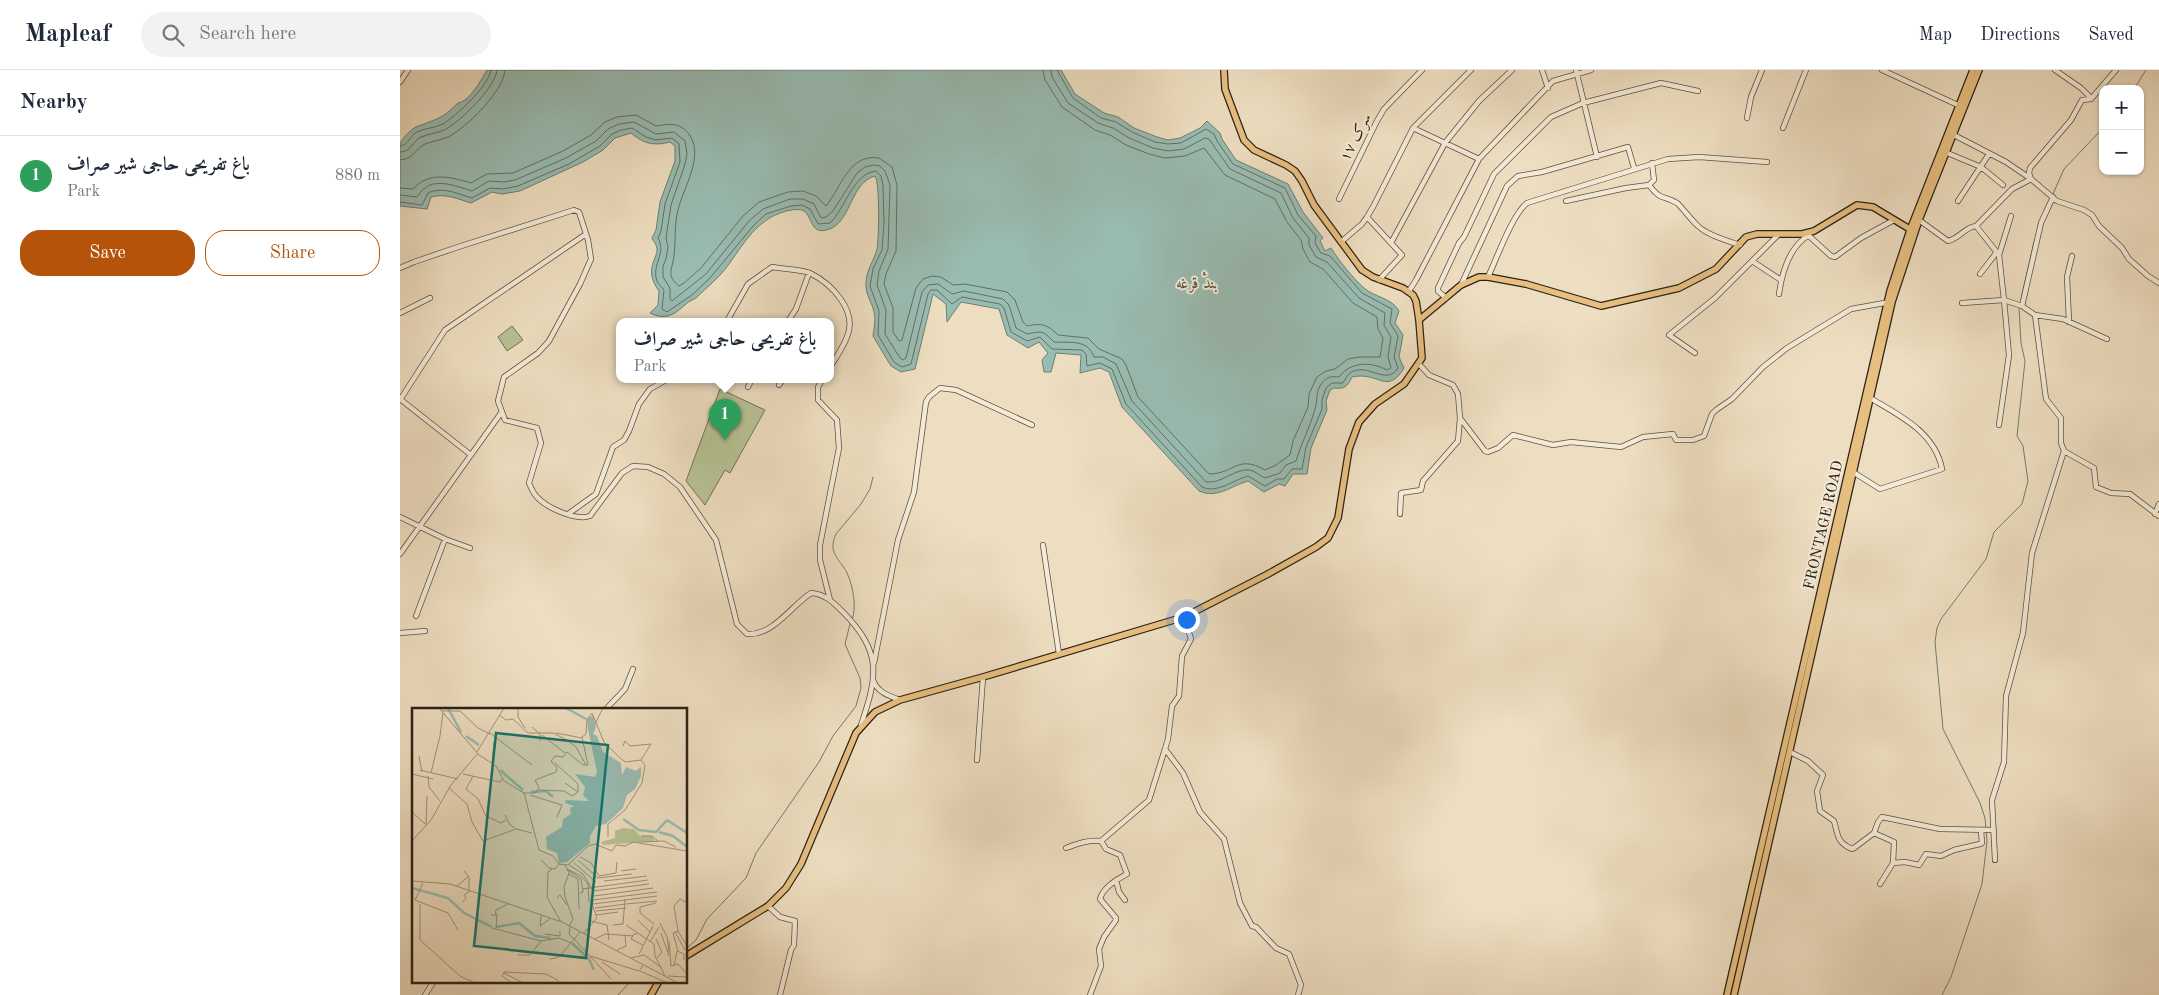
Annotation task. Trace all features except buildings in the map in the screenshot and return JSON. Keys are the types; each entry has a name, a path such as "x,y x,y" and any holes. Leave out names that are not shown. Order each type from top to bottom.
{"main road":[{"path":"688,955 768,906 786,888 801,864 852,741 861,725 875,712 900,700 1184,617 1316,548 1328,538 1338,518 1349,449 1359,422 1375,404 1404,384 1419,364 1422,351 1416,301 1409,291 1379,280 1362,270 1314,205 1295,171 1254,150 1244,140 1225,89 1224,70"},
{"name":"FRONTAGE ROAD","path":"1727,995 1890,302 1912,230 1962,107 1974,70"},
{"path":"1419,320 1461,285 1479,277 1526,284 1601,306 1679,288 1693,283 1716,269 1746,237 1802,234 1814,231 1857,205 1873,207 1912,230 1918,220 1962,107 1979,70"},
{"path":"1734,995 1870,398 1890,302"},
{"path":"651,995 658,982"}],"street":[{"path":"400,82 408,70"},
{"name":"سرک ۱۷","path":"1339,199 1376,121 1384,109 1422,70"},
{"path":"1341,242 1362,224 1367,217 1413,128 1471,70"},
{"path":"1391,243 1445,142 1479,101 1512,70"},
{"path":"1542,70 1548,88"},
{"path":"1409,291 1479,159 1553,82 1591,70"},
{"path":"1747,118 1751,97 1762,70"},
{"path":"1783,128 1806,70"},
{"path":"1882,70 1962,107"},
{"path":"2054,70 2081,88 2091,98"},
{"path":"2031,179 2029,174 2030,168 2071,120 2082,100 2091,98 2116,70"},
{"path":"1577,73 1597,157"},
{"path":"1446,298 1438,291 1438,288 1494,174 1551,117 1583,102 1661,83 1698,91"},
{"path":"1413,128 1479,159"},
{"path":"1952,134 2006,162 2031,179 2057,201 2084,210 2092,215 2099,226 2122,248 2129,259 2159,283"},
{"path":"1461,285 1507,186 1518,176 1542,172 1628,147 1634,168"},
{"path":"1945,152 1981,167 2003,185"},
{"path":"1958,201 1990,154"},
{"path":"1488,277 1521,207 1527,202 1668,159 1699,157 1767,162"},
{"path":"1566,201 1649,185 1654,180 1652,163"},
{"path":"1918,220 1948,241 1961,236 1972,226 1976,226 2012,189 2031,179"},
{"path":"1649,185 1656,194 1682,207 1683,212 1700,228 1740,245"},
{"path":"2019,306 2041,223 2053,197"},
{"path":"400,268 439,253 574,210 579,212 591,259 580,284 549,341 538,352 504,377 498,401 505,420 537,428 541,443 529,483 536,496 552,509 584,518 590,516 622,473 633,466 648,467 664,474 680,487 716,540 737,624 747,634 757,635 766,631 810,593 820,594 830,600 857,626 869,647 874,664"},
{"path":"1980,274 1998,254 2011,216"},
{"path":"1367,217 1402,255 1379,280"},
{"path":"1808,235 1830,256 1835,257 1861,238 1894,220"},
{"path":"1976,226 1998,254 2004,300 2009,355 1999,425"},
{"path":"1779,294 1781,280 1793,250 1814,231"},
{"path":"471,455 400,399 445,330 586,234"},
{"path":"1695,353 1669,335 1715,298 1778,235"},
{"path":"2069,322 2067,277 2072,256"},
{"path":"1752,261 1781,280"},
{"path":"730,318 748,284 772,268 809,273 832,288 845,306 850,321 848,336 834,360"},
{"path":"790,318 796,309 809,273"},
{"path":"400,313 430,298"},
{"path":"1962,303 2004,300 2035,315 2069,322 2107,339"},
{"path":"1460,418 1485,451 1488,452 1498,448 1513,435 1552,445 1571,442 1621,447 1643,437 1673,434 1676,440 1693,440 1704,436 1712,414 1716,410 1732,399 1763,367 1787,348 1851,309 1890,302"},
{"path":"1995,860 1992,800 2004,762 2006,696 2023,632 2032,553 2064,451 2061,443 2061,418 2046,399 2035,315"},
{"path":"1400,514 1401,493 1421,490 1423,481 1458,441 1460,418 1458,394 1453,385 1429,375 1419,364"},
{"path":"568,514 596,494 613,447 624,440 639,404 650,388 660,383"},
{"path":"748,387 750,383"},
{"path":"820,383 818,387 818,400 837,420 839,448 820,545 820,560 830,600"},
{"path":"861,725 871,694 872,674 898,540 914,492 926,402 940,388 956,390 1032,425"},
{"path":"1853,472 1880,490 1942,469 1941,463 1925,435 1918,428 1870,398"},
{"path":"400,554 501,413"},
{"path":"2064,451 2094,468 2096,487 2110,493 2130,494 2157,515 2159,504"},
{"path":"400,517 445,539 470,548"},
{"path":"416,616 445,539"},
{"path":"1043,545 1059,654"},
{"path":"1066,848 1082,842 1102,841 1149,800 1168,739 1172,706 1179,696 1182,656 1192,639 1184,617"},
{"path":"400,633 425,631"},
{"path":"607,708 625,689 633,669"},
{"path":"872,674 873,681 878,689 887,696 900,700"},
{"path":"977,760 983,677"},
{"path":"1165,749 1183,773 1200,812 1224,839 1243,912 1252,926 1256,927 1276,948 1289,954 1301,985 1298,995"},
{"path":"1790,752 1808,761 1823,774 1817,791 1820,811 1834,821 1836,834 1846,847 1854,848 1874,833 1878,822 1882,818 1940,829 1992,830"},
{"path":"1893,863 1905,862 1919,865 1928,854 1942,856 1954,850 1980,844 1982,843 1982,830"},
{"path":"1874,833 1894,842 1893,863 1880,884"},
{"path":"1090,995 1101,966 1099,949 1104,937 1116,920 1100,899 1101,895 1116,880 1128,874 1120,855 1106,849 1102,841"},
{"path":"1116,880 1119,892 1125,900"},
{"path":"768,906 780,917 795,921 794,945 791,950 780,995"},
{"path":"425,995 433,982"}],"green space":[{"path":"512,326 523,340 507,351 498,337"},
{"path":"720,389 765,410 730,473 725,470 705,505 686,481"}],"water":[{"name":"بندٔ قرغه","path":"487,70 1061,70 1075,94 1104,113 1118,117 1134,128 1157,137 1168,140 1180,138 1200,128 1207,121 1220,133 1236,160 1288,184 1303,212 1323,238 1320,241 1325,251 1331,248 1346,269 1364,288 1392,303 1399,311 1395,323 1403,335 1399,357 1404,368 1398,376 1387,382 1369,377 1352,377 1345,387 1330,390 1326,401 1327,410 1311,448 1307,474 1293,474 1285,486 1279,484 1264,492 1248,481 1218,493 1212,494 1199,491 1122,407 1109,372 1100,368 1080,373 1081,355 1056,353 1051,372 1044,372 1042,360 1048,353 1039,342 1028,348 1007,335 999,309 961,302 947,322 946,304 933,294 915,369 901,372 891,366 873,336 875,315 866,287 867,274 878,243 878,199 875,176 861,186 844,216 832,228 825,230 816,229 804,211 796,209 768,219 752,233 727,267 696,298 670,315 656,315 650,313 658,305 659,291 652,275 657,249 652,238 656,230 660,202 675,161 675,146 670,142 649,143 640,140 631,133 615,138 603,150 583,162 520,191 502,194 492,192 471,203 451,197 436,196 431,197 427,209 400,206 401,142 414,128 443,116 467,98 475,90"}],"waterway":[{"path":"2137,85 2146,70"},
{"path":"2053,194 2064,169 2101,130"},
{"path":"2021,299 2034,242"},
{"path":"1942,995 1951,977 1982,884 1987,841 1985,818 1980,803 1943,729 1935,642 1937,628 1941,619 1986,559 1994,532 2022,504 2028,481 2023,446 2017,436 2025,361 2021,343 2019,308"},
{"path":"852,620 854,609 853,590 847,573 833,546 836,534 861,504 870,489 873,477"},
{"path":"688,947 696,940 707,919 746,878 756,853 819,762 833,736 856,706 861,688 860,678 845,644 850,624"},
{"path":"618,995 630,982"}],"place":[{"name":"باغ تفریحی حاجی شیر صراف","path":"725,440"}]}
